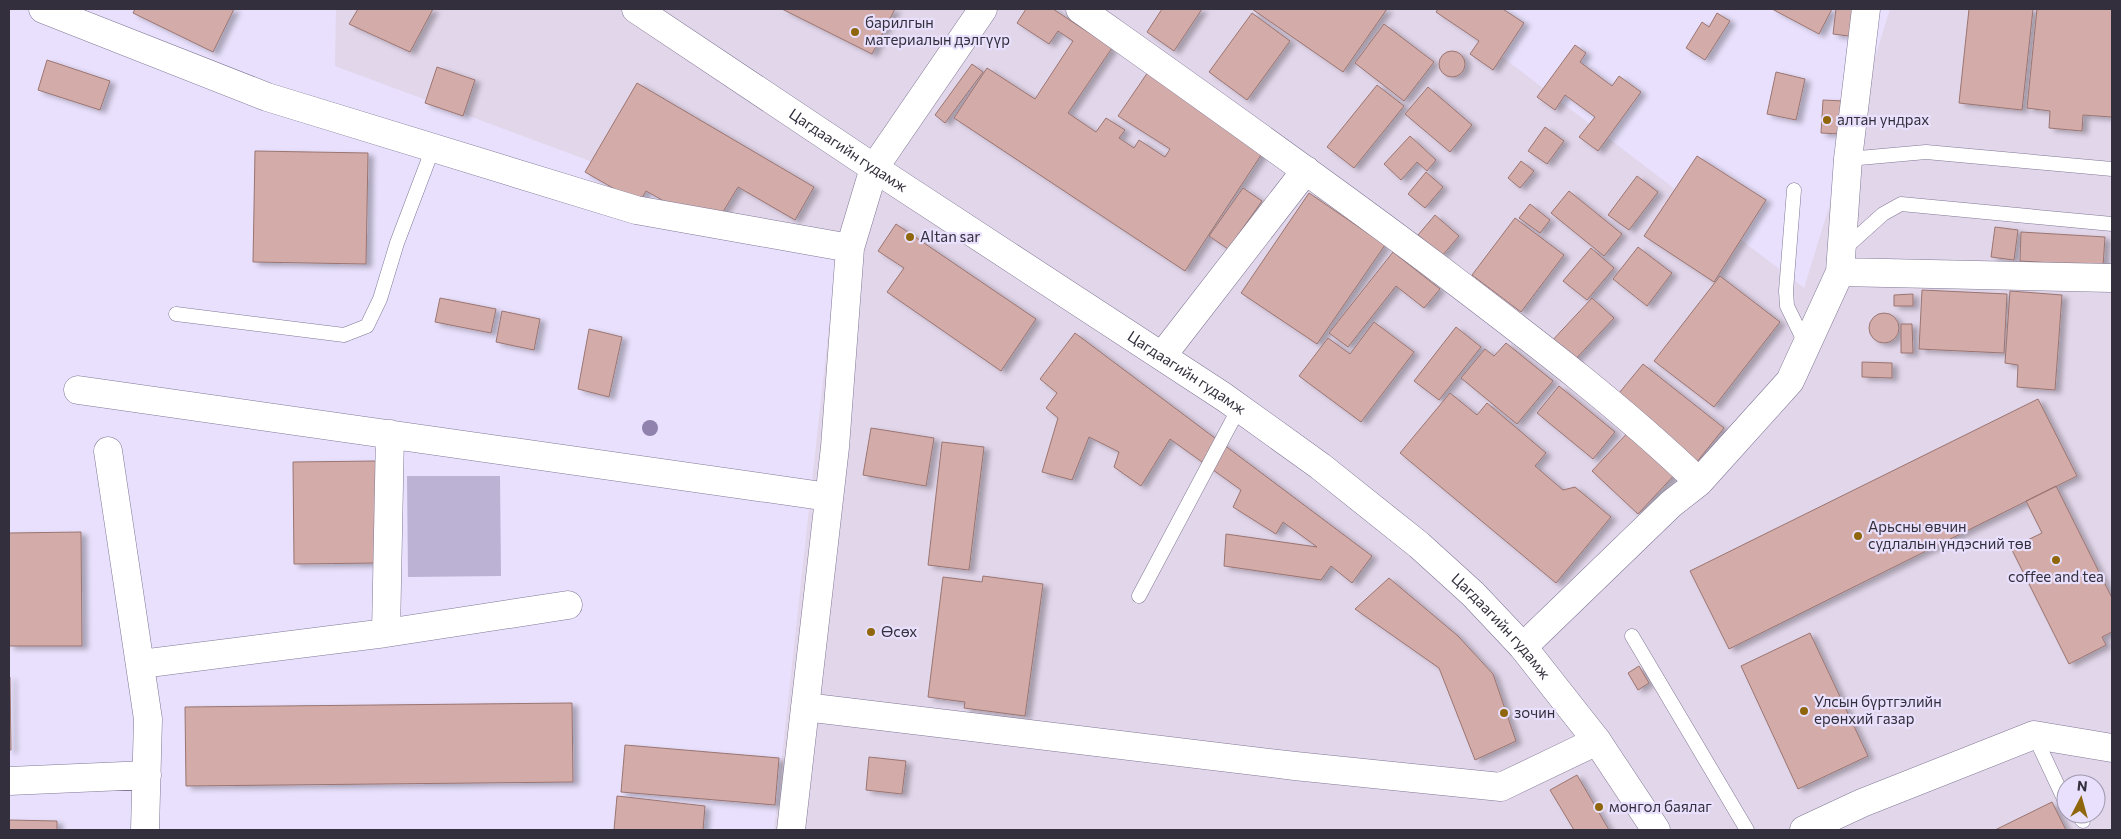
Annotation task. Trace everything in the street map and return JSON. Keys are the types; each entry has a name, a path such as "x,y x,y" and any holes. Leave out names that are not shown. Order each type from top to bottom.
{"street":[{"path":"43,9 267,97 636,210 850,248"},
{"name":"Цагдаагийн гудамж","path":"636,9 1239,408 1320,466 1420,545 1473,594 1523,647 1597,741 1656,830"},
{"path":"790,830 835,446 850,248 874,168 983,9"},
{"path":"1080,9 1306,170 1528,336 1629,418 1698,482"},
{"path":"1523,647 1670,504 1698,482 1790,381 1841,261 1848,159 1866,9"},
{"path":"1162,356 1306,170"},
{"path":"1841,261 2112,278"},
{"path":"78,390 829,497"},
{"path":"386,633 390,434"},
{"path":"108,451 148,719 145,830"},
{"path":"141,664 386,633 568,605"},
{"path":"805,707 1295,766 1501,787 1597,741"},
{"path":"1804,830 1862,803 2034,735 2112,748"},
{"path":"9,781 147,775"}],"lane":[{"path":"176,314 344,334 366,326 380,299 397,243 433,148"},
{"path":"1848,159 1926,152 2112,169"},
{"path":"1794,190 1786,291 1787,306 1806,346"},
{"path":"1841,261 1883,214 1901,204 2112,224"},
{"path":"1139,596 1239,408"},
{"path":"1632,636 1747,830"},
{"path":"2034,735 2056,782"}],"shaded area":[{"path":"336,9 1440,9 1804,288 1890,9 2112,9 2112,830 774,830 837,253 335,66"},
{"path":"407,476 500,476 501,576 408,577"}],"building":[{"path":"135,9 234,9 213,52 133,13"},
{"path":"358,9 433,9 410,52 349,24"},
{"name":"барилгын материалын дэлгүүр","path":"782,9 895,9 872,54"},
{"path":"1026,9 1053,9 1112,48 1068,113 1096,132 1106,118 1125,130 1119,138 1134,148 1139,140 1165,157 1170,149 1118,116 1148,72 1265,149 1185,271 954,118 987,68 1035,99 1073,41 1058,31 1049,44 1017,23"},
{"path":"1162,9 1202,9 1174,51 1147,32"},
{"path":"1252,9 1387,9 1343,72"},
{"path":"1438,9 1503,9 1524,23 1493,70 1470,54 1479,41 1436,12"},
{"path":"1772,9 1832,9 1819,34"},
{"path":"1836,9 1856,9 1857,37 1833,34"},
{"path":"1969,9 2033,9 2022,110 1959,103"},
{"path":"2037,9 2112,9 2112,117 2083,115 2082,131 2049,128 2050,111 2027,108"},
{"path":"1252,13 1290,41 1247,100 1209,72"},
{"path":"1717,13 1730,21 1705,60 1686,48 1702,22 1709,27"},
{"path":"1384,24 1434,62 1404,101 1355,63"},
{"path":"1575,45 1586,53 1580,62 1612,86 1619,76 1641,92 1598,151 1579,137 1595,117 1565,95 1555,110 1537,97"},
{"path":"1452,51 1461,55 1465,64 1461,73 1452,77 1443,73 1439,64 1443,55"},
{"path":"47,60 110,81 100,110 38,90"},
{"path":"972,64 983,72 945,123 935,115"},
{"path":"437,67 475,80 463,116 425,103"},
{"path":"1776,72 1805,79 1796,120 1767,114"},
{"path":"637,83 814,187 795,220 738,187 718,220 694,218 646,191 639,203 585,172"},
{"path":"1377,85 1404,106 1354,168 1327,147"},
{"path":"1428,87 1472,125 1450,152 1405,114"},
{"path":"1823,100 1844,101 1842,134 1821,133"},
{"path":"1545,127 1564,141 1547,164 1528,151"},
{"path":"1410,136 1436,160 1427,171 1417,162 1401,180 1384,164"},
{"path":"255,151 368,153 366,264 253,262"},
{"path":"1697,156 1766,200 1714,282 1644,236"},
{"path":"1521,161 1534,171 1520,188 1508,178"},
{"path":"1426,172 1443,187 1425,208 1408,194"},
{"path":"1637,176 1658,192 1629,230 1608,215"},
{"path":"1243,188 1262,201 1228,249 1209,236"},
{"path":"1569,191 1622,234 1604,256 1551,213"},
{"path":"1309,193 1385,245 1317,344 1241,293"},
{"path":"1530,204 1550,220 1540,233 1519,218"},
{"path":"1435,215 1459,236 1442,256 1418,235"},
{"path":"1515,218 1564,255 1521,312 1472,275"},
{"path":"896,224 1036,319 1001,371 887,292 904,268 878,251"},
{"path":"1995,227 2018,230 2014,260 1991,257"},
{"path":"2021,232 2105,237 2103,266 2020,261"},
{"path":"1638,247 1672,273 1647,306 1613,279"},
{"path":"1591,248 1614,268 1587,300 1563,281"},
{"path":"1393,252 1440,289 1424,308 1396,286 1348,347 1329,333"},
{"path":"1720,276 1780,322 1714,407 1654,361"},
{"path":"1922,290 2007,294 2004,353 1919,349"},
{"path":"2010,291 2062,295 2055,390 2017,387 2018,365 2005,363"},
{"path":"1913,294 1913,306 1894,306 1894,295"},
{"path":"440,298 496,309 491,333 435,322"},
{"path":"1592,298 1614,318 1571,364 1549,344"},
{"path":"502,311 540,319 534,350 496,342"},
{"path":"1884,313 1890,314 1898,322 1898,334 1890,342 1884,343 1878,342 1870,334 1869,328 1870,322 1878,314"},
{"path":"1374,322 1414,352 1361,422 1299,376 1328,338 1350,354"},
{"path":"1901,324 1912,324 1913,353 1901,353"},
{"path":"1456,327 1481,347 1439,400 1414,381"},
{"path":"589,329 622,337 609,397 578,389"},
{"path":"1075,333 1372,556 1352,583 1331,566 1321,580 1224,566 1226,534 1317,547 1283,522 1276,534 1233,507 1241,490 1170,439 1141,486 1114,467 1119,452 1089,437 1072,480 1042,472 1058,418 1046,408 1057,393 1040,379"},
{"path":"1506,343 1553,381 1517,424 1461,378 1485,349 1494,356"},
{"path":"1862,362 1892,363 1892,378 1862,377"},
{"path":"1643,364 1724,428 1696,463 1615,398"},
{"path":"1559,386 1615,432 1593,459 1537,413"},
{"path":"1450,393 1477,415 1487,403 1546,453 1535,466 1563,490 1575,487 1611,517 1556,583 1400,453"},
{"name":"Арьсны өвчин судлалын үндэсний төв","path":"2038,399 2077,476 1729,649 1690,571"},
{"path":"871,428 934,438 926,486 863,475"},
{"path":"1632,428 1678,471 1638,514 1592,471"},
{"path":"942,442 984,447 969,570 928,565"},
{"path":"376,461 377,563 294,564 293,462"},
{"name":"Арьсны өвчин судлалын үндэсний төв","path":"2056,486 2112,598 2112,632 2102,637 2106,645 2069,664 2011,548 2042,533 2026,501"},
{"path":"81,532 82,646 9,646 9,533"},
{"path":"983,576 1043,584 1025,716 964,708 965,702 928,697 943,577 982,582"},
{"path":"1389,578 1458,636 1493,674 1516,741 1475,760 1439,668 1355,609"},
{"name":"Улсын бүртгэлийн ерөнхий газар","path":"1810,633 1868,756 1798,789 1741,666"},
{"path":"1639,666 1649,683 1638,690 1628,673"},
{"path":"10,677 11,750 9,750"},
{"path":"572,703 573,782 186,786 185,707"},
{"path":"625,745 779,758 775,805 621,792"},
{"path":"869,757 906,761 902,794 866,790"},
{"path":"1577,775 1609,830 1574,830 1550,790"},
{"path":"617,796 705,806 703,830 614,830"},
{"path":"2052,802 2056,810 2056,824 2063,824 2066,830 1995,830"},
{"path":"9,820 57,821 57,830 9,830"}],"place":[{"name":"барилгын материалын дэлгүүр","path":"855,32"},
{"name":"алтан ундрах","path":"1827,120"},
{"name":"Altan sar","path":"910,237"},
{"name":"Арьсны өвчин судлалын үндэсний төв","path":"1858,536"},
{"name":"coffee and tea","path":"2056,560"},
{"name":"Өсөх","path":"871,632"},
{"name":"Улсын бүртгэлийн ерөнхий газар","path":"1804,711"},
{"name":"зочин","path":"1504,713"},
{"name":"монгол баялаг","path":"1599,807"}]}
